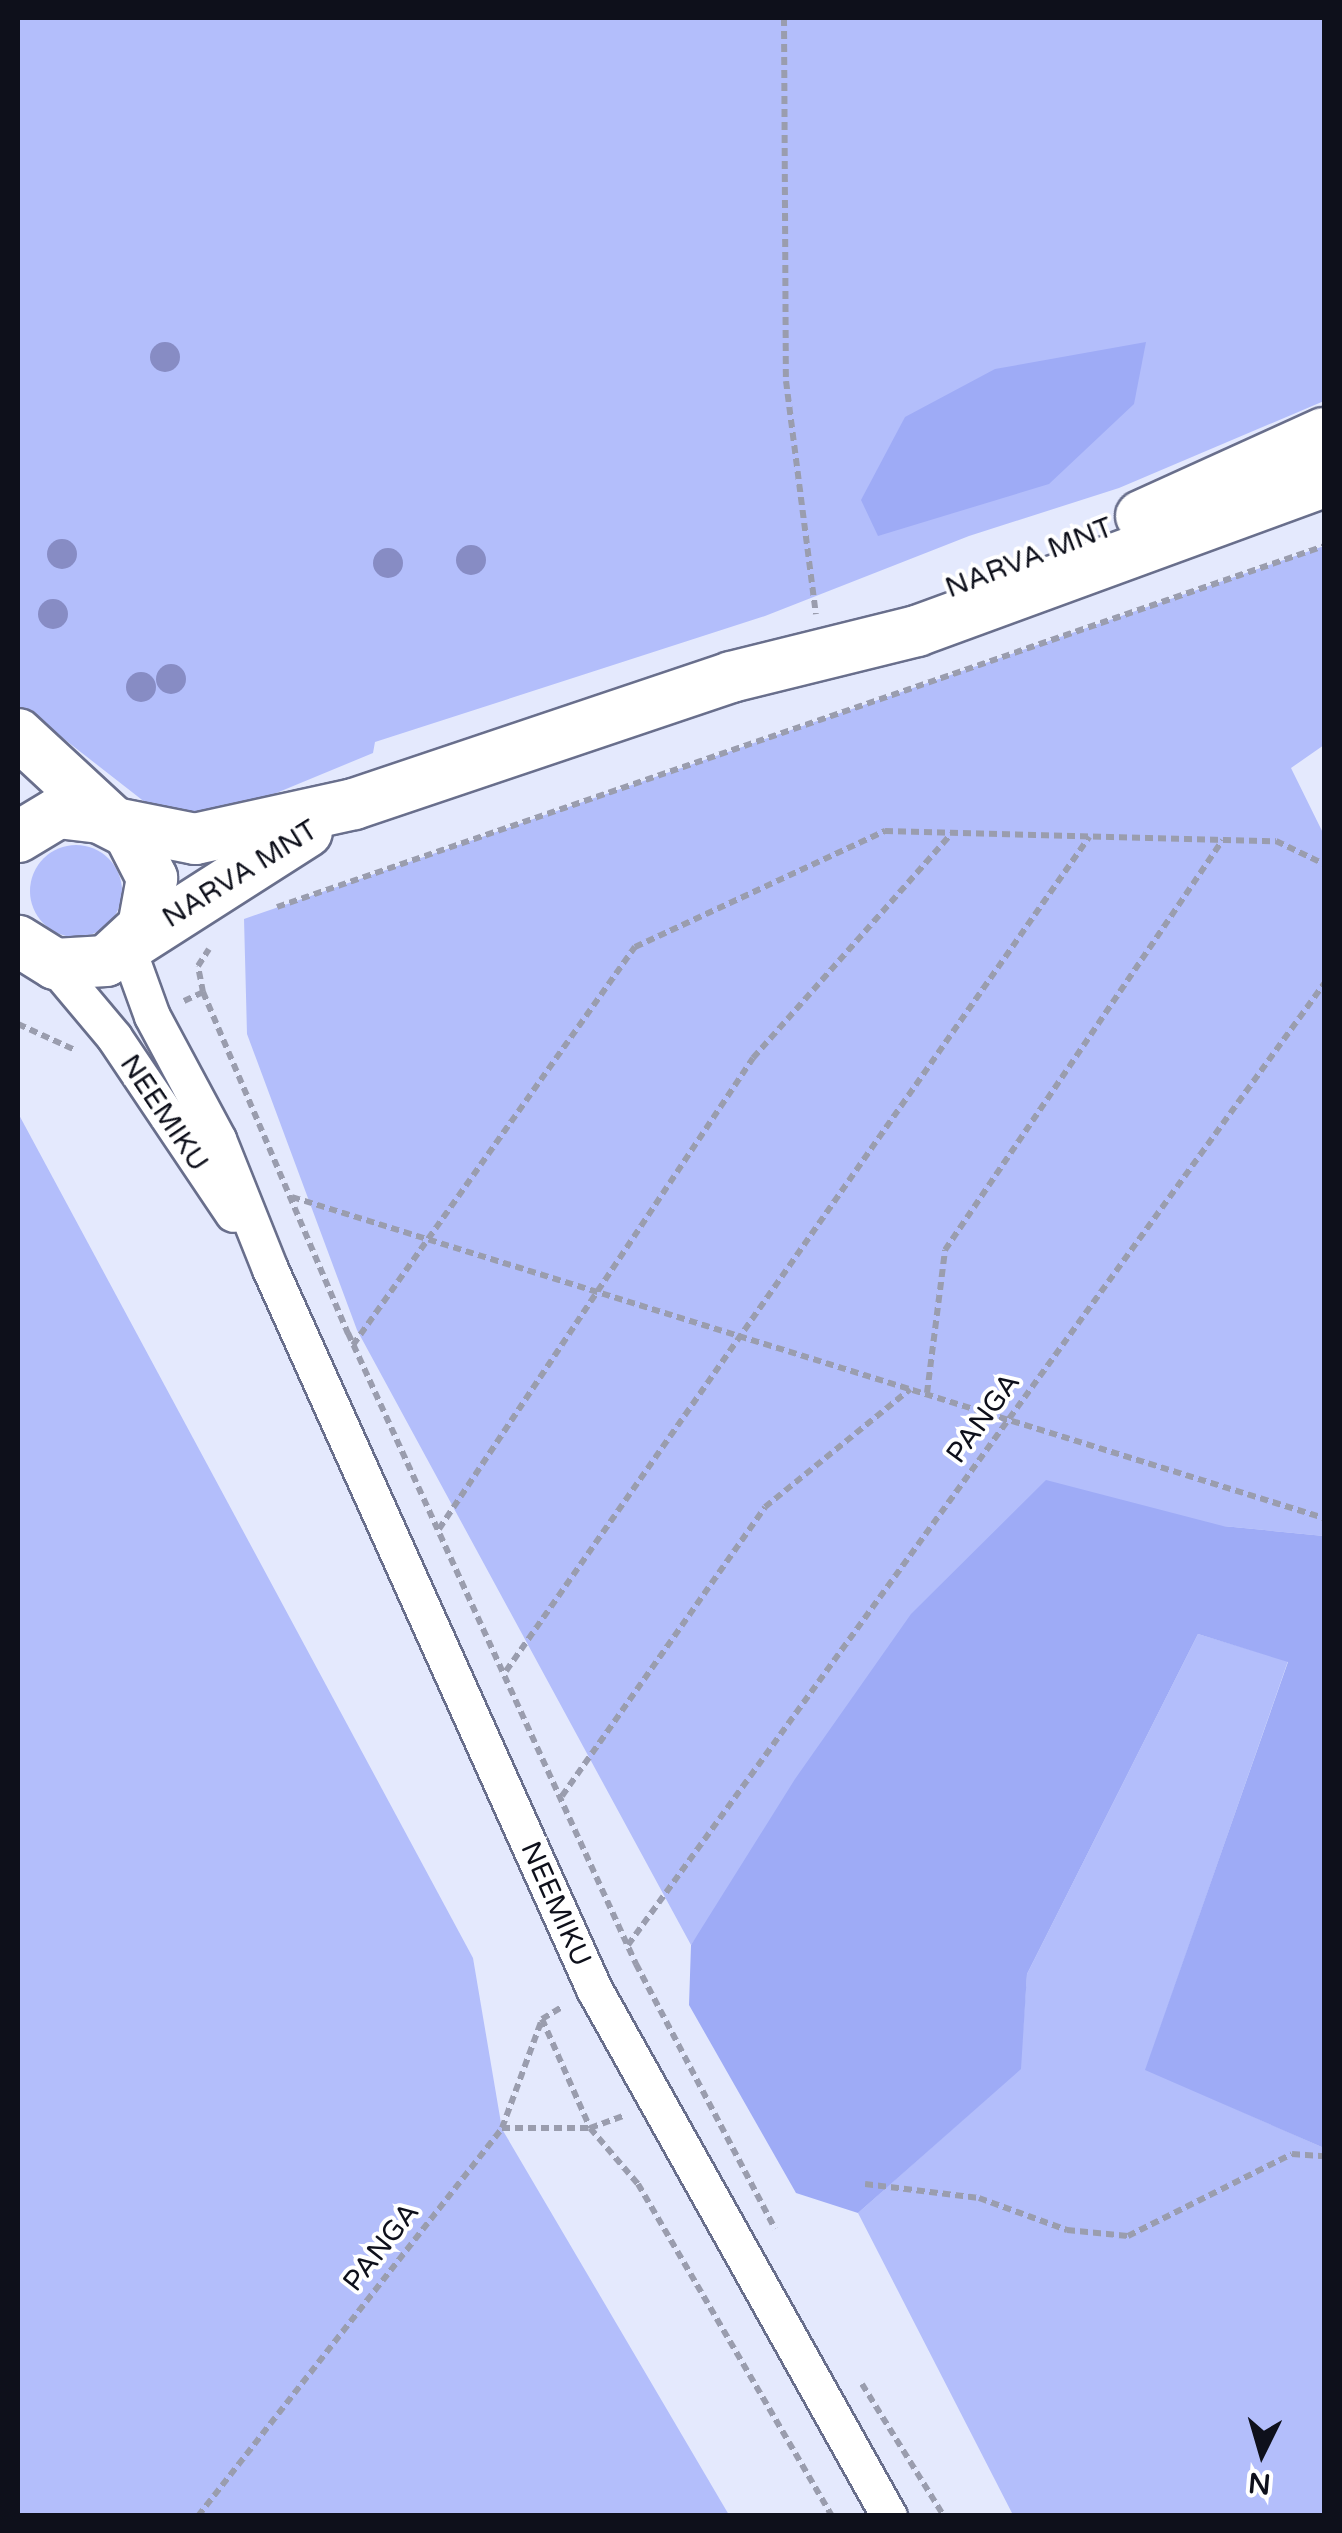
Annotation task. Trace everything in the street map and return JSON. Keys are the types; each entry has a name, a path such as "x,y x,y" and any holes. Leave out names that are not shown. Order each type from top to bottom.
{"main road":[{"name":"NARVA MNT","path":"18,837 58,813 82,812 114,823 196,839 354,804 731,676 821,637 1174,503 1324,434"},
{"name":"NARVA MNT","path":"731,676 918,632 1324,482"},
{"path":"18,734 144,854 152,878 152,903 127,947"},
{"name":"NARVA MNT","path":"30,952 106,961 354,804"}],"street":[{"name":"NEEMIKU","path":"127,947 152,1016 218,1139 270,1269 594,1989 654,2104 889,2516"},
{"name":"NEEMIKU","path":"30,952 114,1037 270,1269"}],"path":[{"path":"784,18 786,381 821,637"},
{"path":"263,912 1324,546"},
{"path":"353,1345 635,947 885,831 1276,841 1324,864"},
{"path":"438,1529 753,1058 952,832"},
{"path":"505,1672 737,1334 1090,836"},
{"path":"928,1393 944,1250 1224,840"},
{"path":"218,936 198,966 203,992 353,1345 628,1944 781,2240"},
{"name":"PANGA","path":"628,1944 679,1879 1324,984"},
{"path":"152,1016 203,992"},
{"path":"18,1024 66,1049 94,1052 114,1037"},
{"path":"292,1197 1324,1518"},
{"path":"562,1796 765,1507 911,1388"},
{"name":"PANGA","path":"198,2516 502,2128 542,2020 590,2128"},
{"path":"502,2128 590,2128 654,2104"},
{"path":"590,2128 638,2184 832,2516"},
{"path":"864,2184 979,2198 1067,2230 1128,2236 1292,2154 1324,2156"},
{"path":"856,2375 944,2516"}],"shaded area":[{"path":"18,18 1324,18 1324,401 1119,488 969,536 765,616 375,742 373,753 228,813 184,814 146,803 41,721 33,725 18,705"},
{"path":"1146,342 1134,404 1049,484 878,536 861,500 905,417 995,369"},
{"path":"1324,546 1324,745 1291,768 1324,835 1324,1536 1223,1526 723,1901 691,1945 357,1330 247,1034 244,919"},
{"path":"67,845 85,845 102,852 115,865 122,891 115,917 102,930 85,937 67,937 50,930 37,917 30,900 30,882 37,865 50,852"},
{"path":"18,1113 473,1958 502,2129 729,2515 18,2515"},
{"path":"1046,1480 1223,1526 1324,1536 1324,2148 1145,2070 1288,1662 1198,1634 1027,1974 1021,2069 858,2213 796,2193 689,2005 691,1945 795,1779 911,1614"},
{"path":"1198,1634 1288,1661 1146,2069 1324,2148 1324,2515 1013,2515 858,2213 1020,2069 1027,1974"}]}
